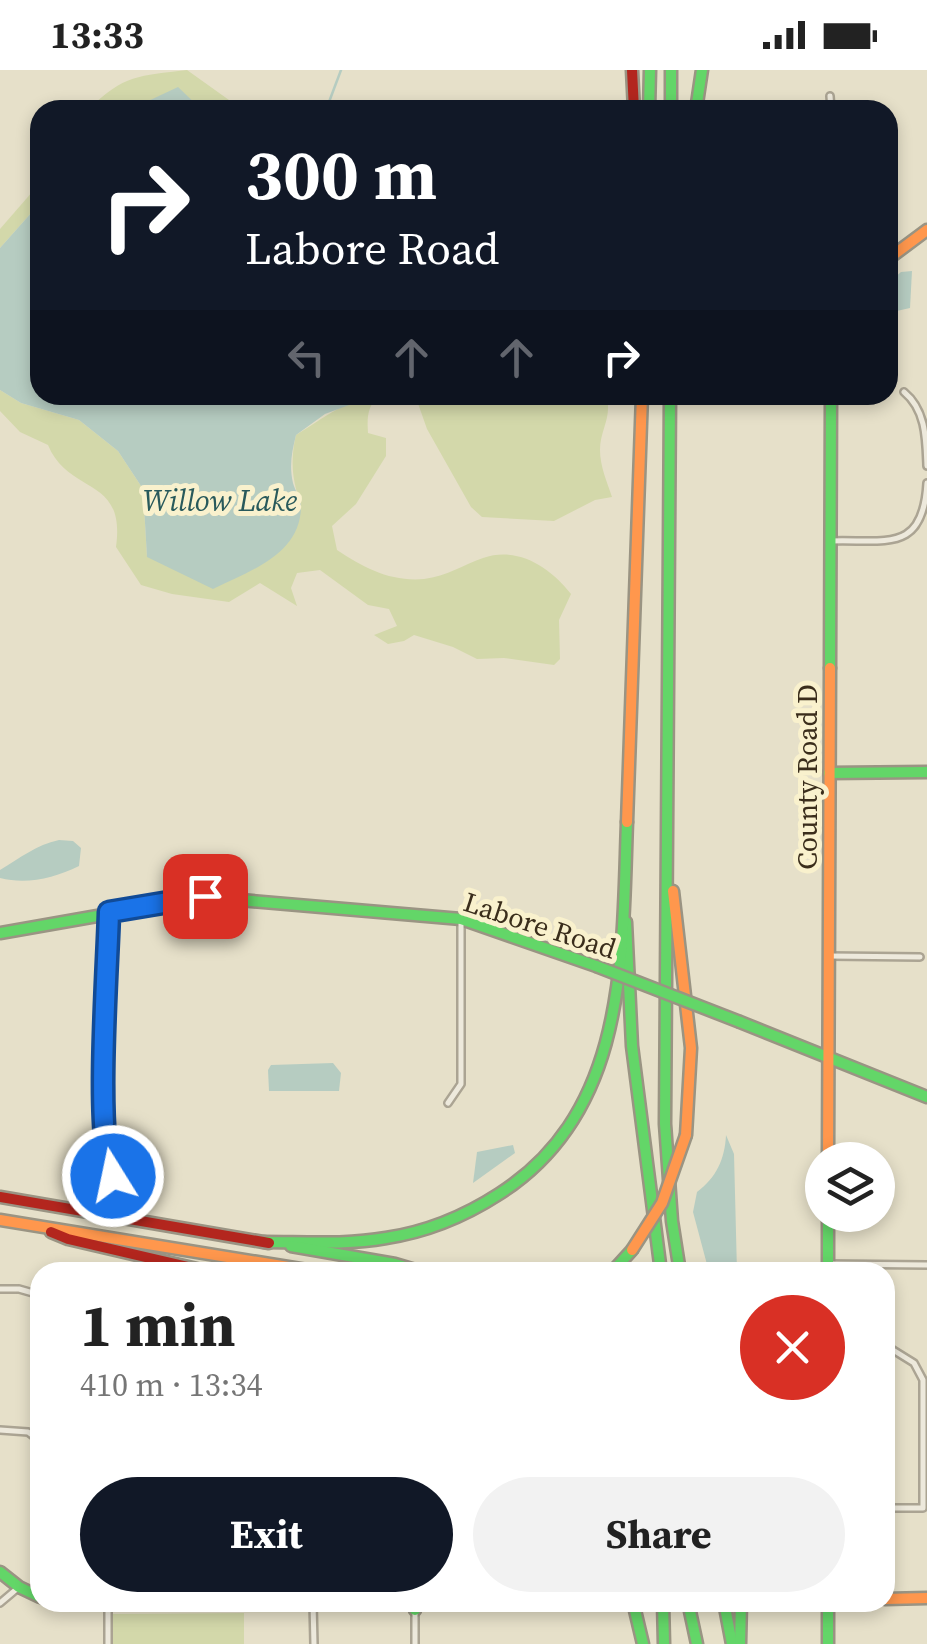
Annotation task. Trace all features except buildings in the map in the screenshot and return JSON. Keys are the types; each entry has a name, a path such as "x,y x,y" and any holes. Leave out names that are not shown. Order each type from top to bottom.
{"main road":[{"path":"632,70 634,100"},
{"path":"649,100 650,70"},
{"path":"671,70 671,100"},
{"path":"698,100 702,70"},
{"path":"898,252 927,230"},
{"path":"264,1242 373,1240 448,1222 490,1201 527,1173 558,1143 585,1103 611,1028 624,876 640,405"},
{"path":"670,405 665,1124 678,1262"},
{"name":"County Road D","path":"828,1142 831,405"},
{"path":"829,773 927,772"},
{"path":"621,1262 662,1203 686,1135 690,1087 688,1014 680,932 668,866"},
{"path":"624,876 632,1046 660,1262"},
{"name":"Labore Road","path":"0,933 205,896 461,919 596,966 927,1097"},
{"path":"0,1198 383,1262"},
{"path":"0,1220 256,1262"},
{"path":"36,1225 68,1239 167,1262"},
{"path":"828,1232 828,1262"},
{"path":"0,1572 30,1593"},
{"path":"895,1599 927,1598"},
{"path":"635,1612 643,1644"},
{"path":"663,1612 664,1644"},
{"path":"690,1612 697,1644"},
{"path":"726,1612 732,1644"},
{"path":"740,1612 740,1644"},
{"path":"828,1612 828,1644"}],"street":[{"path":"904,392 915,400 922,416 927,466"},
{"path":"830,541 903,536 920,523 926,507 927,483"},
{"path":"109,912 104,1126 107,1165 113,1176"},
{"path":"448,1103 460,1084 461,919"},
{"path":"829,956 920,957"},
{"path":"895,1266 927,1265"},
{"path":"0,1290 30,1292"},
{"path":"895,1351 914,1363 921,1374 924,1441 923,1508 895,1508"},
{"path":"0,1430 30,1434"},
{"path":"0,1603 19,1587"},
{"path":"108,1612 108,1644"},
{"path":"314,1612 314,1644"},
{"path":"415,1612 415,1644"}],"green space":[{"path":"187,70 229,100 191,100 178,88 151,100 99,100 122,83"},
{"path":"30,194 30,214 0,248 0,229"},
{"path":"0,390 21,403 79,420 118,451 143,489 147,557 301,505 293,470 296,435 346,405 372,405 368,433 386,438 386,456 356,504 332,526 337,550 378,572 412,579 440,575 496,555 532,561 571,594 559,620 560,659 554,665 504,658 477,659 414,635 388,644 374,635 397,626 389,609 368,605 320,570 297,573 291,588 297,606 260,583 229,602 141,585 116,547 113,508 94,488 57,461 48,445 20,432 0,411"},
{"path":"419,405 607,405 600,456 612,497 595,500 554,521 482,517 471,507 427,429"},
{"path":"244,1613 244,1644 113,1644 113,1614"}],"water":[{"path":"178,87 192,100 150,100"},
{"name":"Willow Lake","path":"30,214 30,405 349,405 325,414 296,435 291,471 301,506 299,523 283,549 257,568 213,589 147,557 143,489 118,451 79,420 21,403 0,390 0,248"},
{"path":"912,271 910,308 898,311 898,275"},
{"path":"59,840 73,841 81,848 79,866 40,879 0,878 0,870"},
{"path":"333,1063 341,1073 339,1091 269,1091 271,1065"},
{"path":"726,1135 734,1154 737,1262 706,1262 693,1212 697,1192 709,1181 724,1152"},
{"path":"513,1145 515,1153 473,1183 477,1152"}],"waterway":[{"path":"330,100 341,70"}],"traffic: fast":[{"path":"649,100 650,70"},
{"path":"671,70 671,100"},
{"path":"698,100 702,70"},
{"path":"670,405 665,1124 678,1262"},
{"path":"830,668 831,405"},
{"path":"829,773 927,772"},
{"path":"264,1242 356,1242 416,1232 486,1202 541,1160 573,1120 595,1076 610,1028 623,926 627,822"},
{"path":"0,933 205,897 461,919 596,966"},
{"path":"626,922 632,1046 660,1262"},
{"path":"596,966 740,1022"},
{"path":"740,1022 927,1097"},
{"path":"828,1232 828,1262"},
{"path":"291,1246 383,1262"},
{"path":"621,1262 632,1250"},
{"path":"0,1572 30,1592"},
{"path":"635,1612 643,1644"},
{"path":"663,1612 664,1644"},
{"path":"690,1612 697,1644"},
{"path":"726,1612 732,1644"},
{"path":"740,1644 741,1612"},
{"path":"828,1612 828,1644"}],"traffic: slow":[{"path":"898,252 927,230"},
{"path":"627,822 642,405"},
{"path":"828,1142 830,668"},
{"path":"673,891 691,1048 686,1135"},
{"path":"632,1250 662,1203 686,1135"},
{"path":"0,1220 258,1262"},
{"path":"895,1599 927,1598"}],"traffic: jam":[{"path":"632,70 634,100"},
{"path":"0,1197 269,1243"},
{"path":"51,1232 167,1262"}],"route":[{"path":"113,1176 107,1165 104,1126 109,912 205,896"}]}
